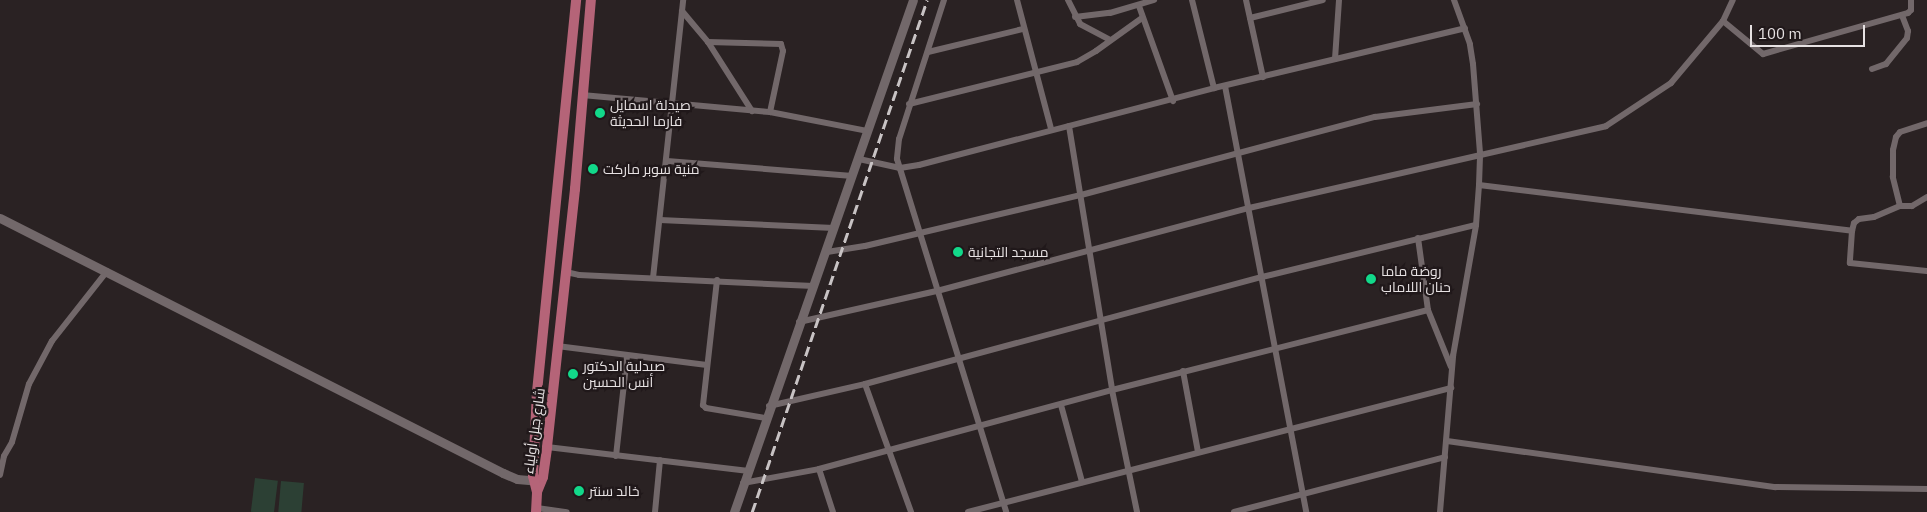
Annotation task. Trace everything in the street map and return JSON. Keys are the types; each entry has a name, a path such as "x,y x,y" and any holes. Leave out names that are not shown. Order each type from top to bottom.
{"main road":[{"name":"شارع جبل أولياء","path":"537,485 537,392 576,0"},
{"name":"شارع جبل أولياء","path":"537,485 547,447 566,272 591,0"},
{"path":"536,510 537,485"}],"street":[{"path":"653,278 683,0"},
{"path":"734,512 799,322 827,252 913,0"},
{"path":"944,0 909,104 897,150 900,168 937,291 960,358 979,427 1006,512"},
{"path":"1016,0 1051,130"},
{"path":"1068,0 1075,17 1088,30 1110,40"},
{"path":"1075,17 1139,6 1154,0"},
{"path":"1192,0 1214,88"},
{"path":"1246,0 1263,77"},
{"path":"1250,18 1323,0"},
{"path":"1335,59 1339,0"},
{"path":"1440,512 1452,369 1476,225 1480,185 1480,153 1473,64 1465,28 1454,0"},
{"path":"799,322 937,291 1249,208 1480,153 1606,126 1671,83 1723,21 1732,0"},
{"path":"1723,21 1763,54 1902,15 1911,11 1911,0"},
{"path":"1139,6 1172,100"},
{"path":"682,11 708,42 752,111"},
{"path":"1872,68 1886,64 1907,38 1908,31 1902,15"},
{"path":"909,104 1036,74 1077,62 1096,51 1142,18"},
{"path":"859,159 900,168 1214,88 1465,28"},
{"path":"928,52 1023,29"},
{"path":"708,42 781,44 783,51 770,112"},
{"path":"1226,86 1306,512"},
{"path":"582,95 770,112 868,131"},
{"path":"827,252 921,234 1081,195 1375,117 1477,104"},
{"path":"1900,206 1893,177 1892,152 1896,137 1900,132 1927,123"},
{"path":"1069,126 1100,321 1136,512"},
{"path":"667,161 852,176"},
{"path":"1480,185 1852,231"},
{"path":"1927,197 1912,206 1900,206 1857,220 1852,231 1850,263 1927,271"},
{"path":"0,218 108,271 503,473 537,485"},
{"path":"660,220 834,228"},
{"path":"770,406 866,384 1262,277 1476,225"},
{"path":"1418,238 1428,310 1452,369"},
{"path":"0,475 2,456 12,442 29,384 52,341 108,271"},
{"path":"566,272 579,275 814,286"},
{"path":"717,280 704,406 766,418"},
{"path":"743,483 819,469 1112,390 1428,310"},
{"path":"557,346 626,356 708,364"},
{"path":"616,456 626,356"},
{"path":"1183,372 1198,452"},
{"path":"866,384 911,512"},
{"path":"968,512 1451,388"},
{"path":"1061,405 1082,482"},
{"path":"1447,441 1776,487 1927,489"},
{"path":"547,447 747,472"},
{"path":"1234,512 1445,457"},
{"path":"655,512 660,460"},
{"path":"819,469 833,512"},
{"path":"536,510 567,512"}],"green space":[{"path":"255,478 278,481 274,512 251,512"},
{"path":"281,481 304,483 301,512 278,512"}],"railway":[{"path":"752,512 927,0"}],"place":[{"name":"صيدلة اسمايل فارما الحديثة","path":"600,113"},
{"name":"منية سوبر ماركت","path":"593,169"},
{"name":"مسجد التجانية","path":"958,252"},
{"name":"روضة ماما حنان اللاماب","path":"1371,279"},
{"name":"صيدلية الدكتور أنس الحسين","path":"573,374"},
{"name":"خالد سنتر","path":"579,491"}]}
